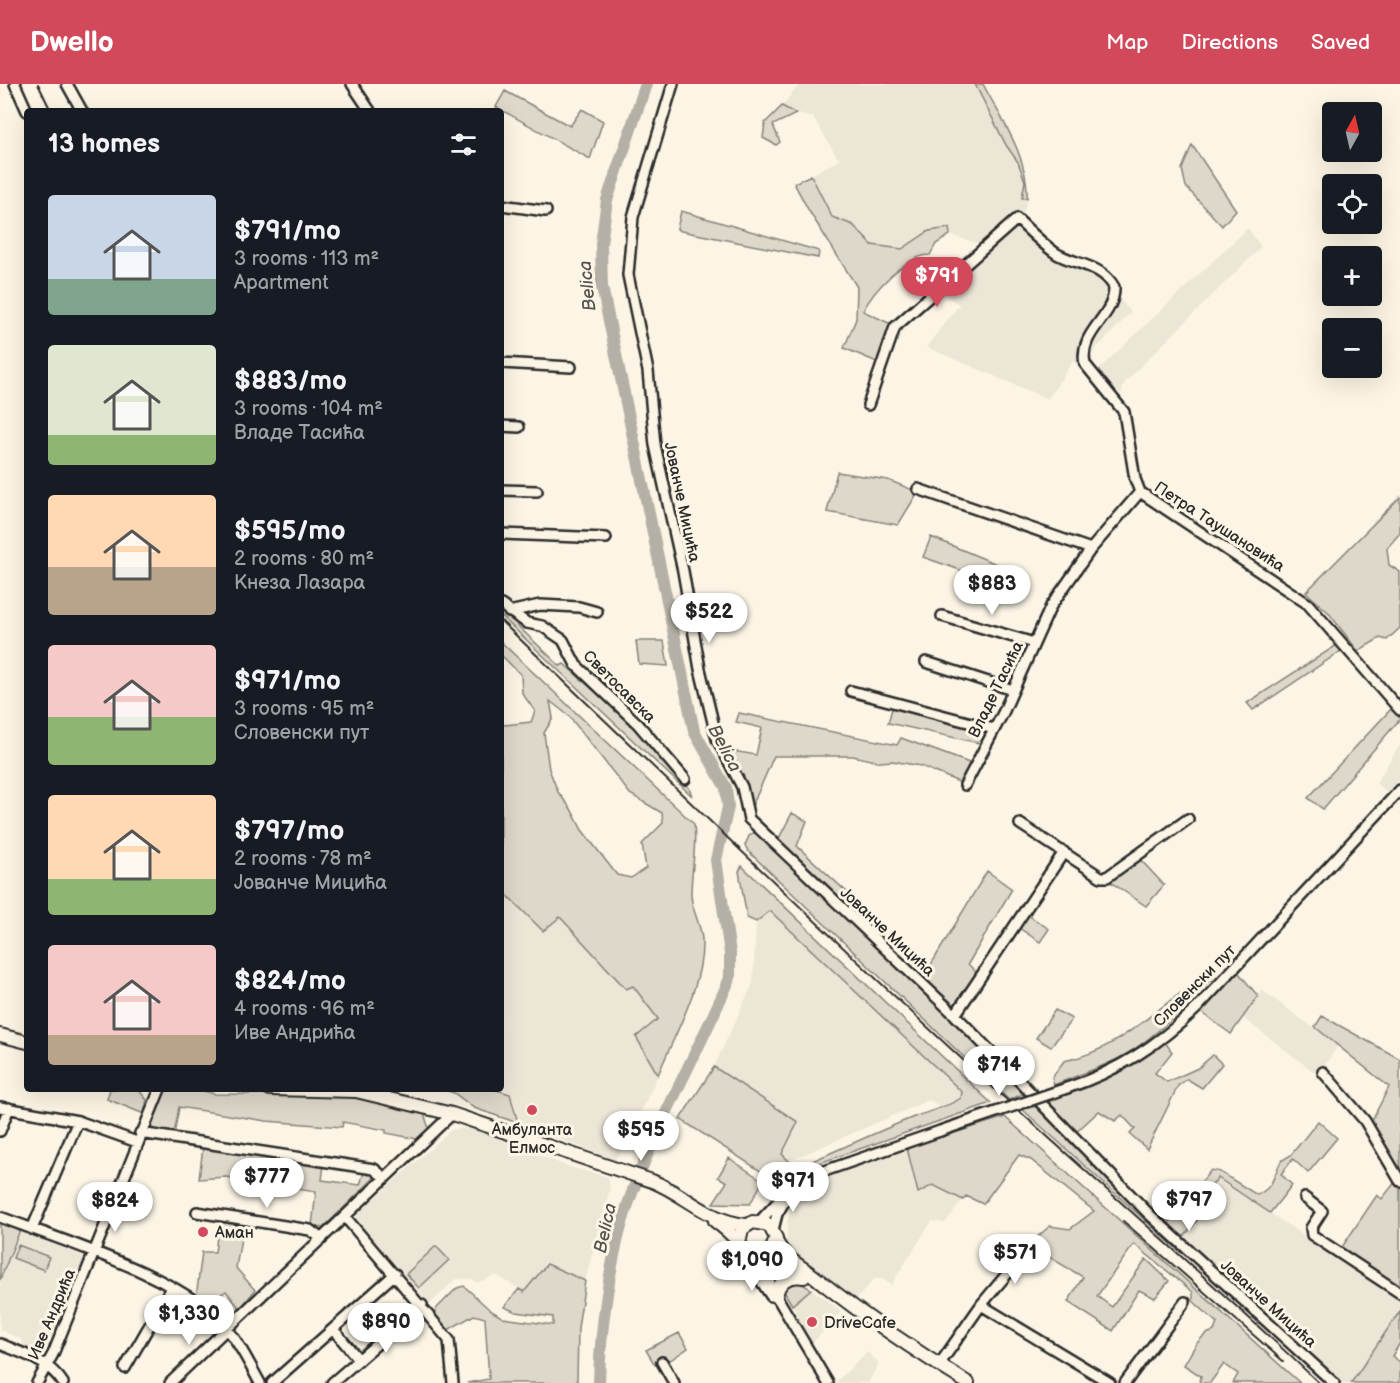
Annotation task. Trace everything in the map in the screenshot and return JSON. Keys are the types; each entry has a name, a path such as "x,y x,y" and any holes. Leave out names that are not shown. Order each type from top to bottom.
{"main road":[{"path":"0,1035 24,1041"},
{"path":"360,1092 452,1114 652,1181 676,1193 707,1214 739,1243 743,1252 827,1288"},
{"path":"707,1214 726,1222 746,1225 759,1222 775,1235 786,1257 882,1329 968,1383"},
{"path":"739,1243 741,1232 746,1225"},
{"path":"760,1258 774,1249 775,1235"},
{"path":"776,1296 779,1286 785,1279 804,1277"}],"street":[{"path":"15,84 26,108"},
{"path":"67,84 80,108"},
{"path":"352,84 368,108"},
{"name":"Јованче Мицића","path":"673,84 633,217 628,275 648,371 655,445 683,571 700,669 717,739 742,787 752,824 955,1015 1149,1214 1334,1383"},
{"path":"504,206 546,212"},
{"name":"Петра Таушановића","path":"868,405 895,327 1017,219 1046,246 1071,260 1100,271 1114,287 1112,304 1088,336 1083,355 1085,364 1124,412 1135,479 1140,492 1308,604 1400,710"},
{"path":"504,363 571,367"},
{"path":"504,426 519,427"},
{"path":"918,489 1091,549"},
{"path":"504,490 537,491"},
{"name":"Владе Тасића","path":"965,785 1052,606 1091,549 1140,492"},
{"path":"504,534 606,538"},
{"path":"508,612 540,604 579,606 597,612"},
{"name":"Светосавска","path":"504,608 527,623 542,626 563,640 576,665 638,724 685,779"},
{"path":"942,616 1034,643"},
{"path":"926,662 1012,690"},
{"path":"851,691 994,729"},
{"name":"Словенски пут","path":"759,1222 791,1190 824,1169 1106,1074 1168,1035 1197,1008 1400,790"},
{"path":"1020,824 1101,877 1107,877 1188,819"},
{"path":"955,1015 1064,852"},
{"path":"1323,1072 1365,1121 1400,1181"},
{"name":"Иве Андрића","path":"37,1383 53,1354 92,1252 159,1092"},
{"path":"0,1131 5,1107 78,1121 138,1138 374,1169 385,1178"},
{"path":"170,1383 346,1218 452,1114"},
{"path":"32,1229 78,1121"},
{"path":"775,1235 780,1209 791,1190"},
{"path":"1305,1198 1322,1211 1311,1228 1312,1235 1400,1293"},
{"path":"197,1212 310,1230 322,1239"},
{"path":"0,1217 131,1266 171,1287 213,1316 226,1329 260,1383"},
{"path":"346,1218 422,1305 449,1340 453,1383"},
{"path":"939,1365 981,1305 1028,1248"},
{"path":"760,1258 782,1308 828,1383"},
{"path":"760,1258 761,1281 782,1308"},
{"path":"272,1383 395,1274"},
{"path":"125,1368 171,1287"},
{"path":"1125,1383 1185,1302"},
{"path":"332,1383 422,1305"},
{"path":"981,1305 1110,1383"},
{"path":"333,1329 358,1360"},
{"path":"0,1344 46,1364 56,1372 63,1383"},
{"path":"662,1362 674,1383"}],"shaded area":[{"path":"800,84 975,84 1006,145 1018,161 1025,181 1022,197 1027,198 1022,219 1016,215 980,244 950,235 949,228 929,231 902,249 872,245 853,225 832,217 814,183 811,175 839,160 813,117 807,117 782,106"},
{"path":"975,84 983,84 1013,139 1023,168 1026,183 1027,198 1022,198 1025,181 1018,162 1006,145"},
{"path":"505,91 570,126 582,109 603,121 590,159 504,111 504,108 496,107"},
{"path":"782,106 796,114 773,125 780,142 776,145 763,138 765,123"},
{"path":"1192,145 1236,210 1222,226 1186,187 1182,169"},
{"path":"811,175 832,217 853,225 872,245 902,249 929,231 949,228 950,235 936,244 930,255 901,267 882,284 863,311 891,324 879,363 844,348 856,319 857,287 794,183"},
{"path":"681,211 819,251 818,258 681,231 677,229"},
{"path":"1015,225 1057,259 1099,275 1131,312 1079,367 1073,361 1048,399 926,347 959,305 942,292"},
{"path":"1248,228 1261,247 1125,382 1121,394 1097,371"},
{"path":"837,472 888,480 918,492 898,525 827,512"},
{"path":"1400,497 1400,533 1387,548 1389,565 1400,572 1400,628 1387,640 1380,638 1358,651 1328,612 1306,592"},
{"path":"931,537 1023,575 1017,590 923,557"},
{"path":"504,613 560,666 564,664 628,721 689,788 692,796 504,619"},
{"path":"636,641 664,641 668,666 639,664"},
{"path":"1340,643 1344,649 1253,710 1247,703"},
{"path":"504,645 694,824 691,894 702,939 701,956 687,1008 658,1075 636,1037 658,1019 633,986 626,989 560,917 543,931 504,892 504,724 531,722 535,711 522,693 521,675 504,658","holes":["550,701 569,716 630,794 662,813 663,823 642,844 646,868 631,878 617,875 582,830 571,809 558,792 549,769 544,733 553,718"]},
{"path":"893,705 985,730 987,733 983,744 888,723"},
{"path":"1392,708 1400,719 1323,809 1308,798"},
{"path":"739,713 897,745 901,738 972,764 961,783 921,766 892,761 880,762 853,756 774,756 751,810 737,768 727,750 756,755 762,728 736,722"},
{"path":"1400,745 1400,780 1387,793 1376,783"},
{"path":"792,813 807,821 797,846 851,896 846,907 756,824 752,814 756,820 779,838"},
{"path":"755,832 959,1024 1027,1092 1009,1100 748,851 745,845 749,836"},
{"path":"1139,858 1164,885 1146,906 1109,881"},
{"path":"742,866 991,1103 811,1166 810,1162 901,1122 950,1104 961,1098 962,1092 770,911 756,922 747,918 739,871"},
{"path":"987,871 1012,889 968,964 977,973 956,1006 923,978"},
{"path":"504,892 542,931 560,917 626,989 632,986 658,1019 636,1037 658,1075 623,1150 615,1160 518,1123 513,1100 498,1092 504,1092"},
{"path":"769,911 962,1092 961,1098 951,1105 941,1106 929,1100 789,1161 782,1155 798,1122 714,1067 753,983 756,922"},
{"path":"1025,913 1049,929 1040,942 1016,926"},
{"path":"1238,972 1258,996 1231,1034 1201,1012"},
{"path":"1211,974 1213,977 1183,1008 1139,1046 1110,1063 1054,1085 1052,1077 1064,1061 1106,1046"},
{"path":"1262,990 1338,1046 1318,1075 1243,1018"},
{"path":"1055,1010 1072,1019 1051,1047 1036,1038"},
{"path":"1322,1016 1400,1059 1400,1173 1371,1122 1389,1087 1315,1027"},
{"path":"1165,1042 1172,1052 1155,1073 1167,1082 1198,1068 1213,1055 1222,1064 1202,1088 1187,1079 1178,1086 1147,1149 1130,1134 1135,1129 1122,1115 1115,1121 1099,1111 1073,1135 1046,1103 1123,1071"},
{"path":"714,1067 798,1122 782,1154 789,1161 765,1174 680,1119"},
{"path":"109,1092 140,1092 147,1100 144,1114 107,1099"},
{"path":"165,1092 207,1092 215,1094 354,1095 424,1113 429,1129 417,1139 386,1133 386,1130 343,1122 342,1127 266,1121 179,1107 174,1135 149,1130 147,1126"},
{"path":"451,1092 510,1094 518,1123 474,1108"},
{"path":"1038,1106 1182,1250 1181,1253 1022,1109"},
{"path":"1005,1117 1300,1383 1233,1383 1238,1374 1224,1364 1210,1383 1199,1383 1201,1376 1184,1365 1196,1345 1204,1336 1214,1331 1217,1323 1193,1301 1193,1292 1134,1244 1097,1296 1112,1307 1146,1259 1169,1281 1155,1298 1139,1290 1113,1331 1068,1302 1083,1277 1034,1248 1030,1243 1050,1226 1070,1229 1094,1211 1031,1160 1019,1155 983,1204 966,1196 963,1200 933,1185 918,1193 907,1148"},
{"path":"1318,1121 1337,1138 1308,1173 1293,1159 1281,1174 1292,1185 1270,1213 1218,1178 1193,1208 1201,1215 1181,1240 1167,1225 1211,1170 1220,1172 1257,1195 1263,1192 1272,1181 1281,1161 1291,1155"},
{"path":"461,1128 476,1130 569,1167 608,1177 610,1188 585,1281 547,1264 524,1292 496,1275 477,1283 472,1279 456,1279 430,1304 356,1221 358,1213 451,1130"},
{"path":"203,1147 324,1165 322,1180 360,1185 364,1172 372,1172 376,1176 323,1228 312,1226 316,1192 226,1177 199,1179"},
{"path":"907,1148 918,1193 933,1185 962,1201 945,1223 932,1221 891,1285 882,1279 874,1279 854,1302 792,1253 786,1240 789,1209 798,1198 830,1173"},
{"path":"729,1158 763,1181 750,1204 713,1203 727,1182 718,1177"},
{"path":"1218,1178 1400,1300 1400,1311 1351,1383 1340,1383 1181,1240 1201,1215 1193,1208"},
{"path":"1396,1181 1400,1188 1400,1290 1340,1250 1377,1195 1382,1199"},
{"path":"219,1222 243,1226 236,1268 255,1290 240,1309 226,1291 207,1305 196,1298 202,1252 215,1252"},
{"path":"0,1223 20,1230 0,1280"},
{"path":"20,1230 85,1257 49,1346 36,1352 25,1346 21,1339 0,1330 0,1280"},
{"path":"18,1245 49,1257 44,1270 13,1258"},
{"path":"436,1246 449,1260 419,1288 406,1274"},
{"path":"547,1264 585,1281 578,1328 577,1383 467,1383 489,1379 485,1318 474,1315 448,1330 436,1316 436,1309 457,1288 464,1286 490,1310 503,1318 553,1325 553,1317 516,1312 504,1307 519,1289 524,1292"},
{"path":"776,1269 811,1289 792,1305 779,1283"},
{"path":"811,1289 841,1311 812,1344 792,1305"},
{"path":"1400,1311 1400,1343 1392,1356 1400,1362 1400,1383 1351,1383"},
{"path":"679,1333 688,1348 666,1363 664,1360 655,1365 646,1350"},
{"path":"867,1352 879,1363 868,1383 835,1383"}],"waterway":[{"name":"Belica","path":"599,1383 601,1340 607,1294 627,1207 663,1120 730,978 730,953 716,860 728,807 726,788 694,731 602,287 601,244 607,200 646,84"}],"railway":[{"path":"38,84 50,108"},
{"path":"504,624 949,1047 1319,1383"},
{"path":"1123,1221 1283,1361"}],"place":[{"name":"Амбуланта Елмос","path":"532,1110"},
{"name":"Аман","path":"203,1232"},
{"name":"DriveCafe","path":"812,1322"}]}
